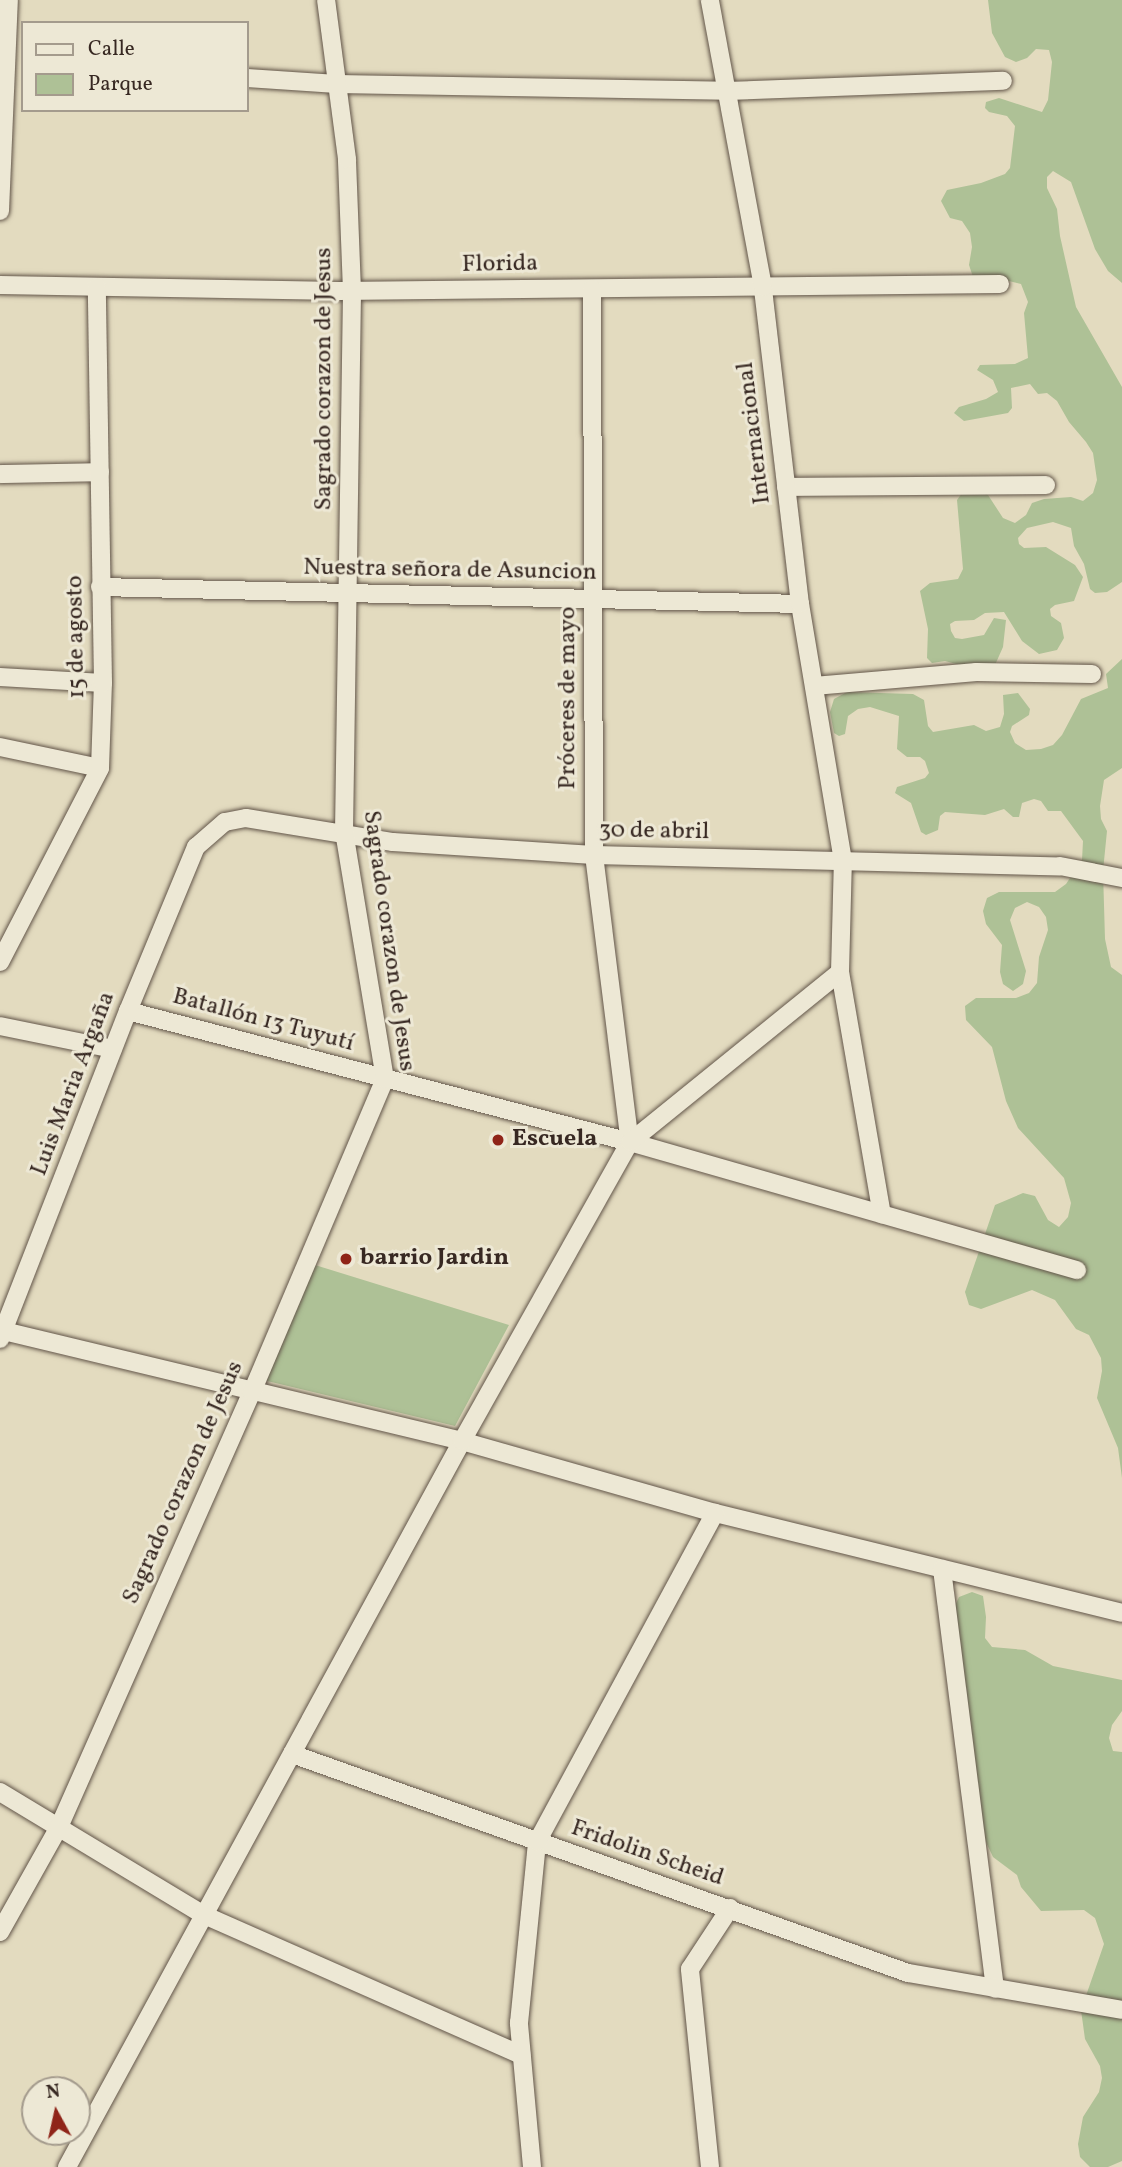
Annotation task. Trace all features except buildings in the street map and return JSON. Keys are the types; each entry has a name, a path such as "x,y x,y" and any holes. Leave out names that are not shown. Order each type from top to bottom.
{"street":[{"path":"0,211 10,61 9,0"},
{"name":"Sagrado corazon de Jesus","path":"0,1933 59,1827 252,1392 385,1079 344,832 352,291 347,159 326,0"},
{"name":"Internacional","path":"710,0 763,287 800,604 843,861 840,972 882,1214"},
{"path":"248,78 337,84 726,91 1003,81"},
{"name":"Florida","path":"0,285 352,291 1000,284"},
{"name":"15 de agosto","path":"0,962 100,768 103,682 97,287"},
{"name":"Próceres de mayo","path":"592,289 594,855 629,1142"},
{"path":"0,474 100,472"},
{"path":"786,487 1046,485"},
{"name":"Nuestra señora de Asuncion","path":"100,587 800,604"},
{"path":"814,687 976,672 1092,674"},
{"path":"0,677 103,682"},
{"path":"0,747 100,768"},
{"name":"30 de abril","path":"196,847 225,822 246,818 393,842 594,855 1060,866 1122,878"},
{"name":"Luis Maria Argaña","path":"1,1333 196,847"},
{"path":"67,2167 462,1441 629,1142 840,972"},
{"name":"Batallón 13 Tuyutí","path":"128,1011 629,1142 1077,1270"},
{"path":"0,1026 113,1049"},
{"path":"1,1333 462,1441 715,1513 1122,1613"},
{"path":"532,2167 519,2023 537,1842 715,1513"},
{"path":"942,1569 995,1989"},
{"name":"Fridolin Scheid","path":"292,1754 730,1909 690,1969 710,2167"},
{"path":"0,1792 204,1916 522,2055"},
{"path":"730,1909 908,1973 1122,2010"}],"green space":[{"path":"988,0 1122,0 1122,283 1108,271 1095,249 1071,182 1053,171 1047,177 1047,188 1057,209 1060,236 1076,307 1122,387 1122,582 1107,592 1095,593 1090,589 1084,564 1074,546 1071,528 1053,522 1027,528 1018,538 1019,544 1024,548 1046,547 1075,565 1083,577 1074,601 1055,605 1050,609 1051,616 1061,623 1064,638 1057,650 1039,654 1022,641 1004,612 985,613 974,620 955,621 950,624 951,631 955,638 962,639 984,635 994,618 1006,620 1003,647 995,665 975,669 945,661 932,663 927,658 928,629 920,591 930,583 958,579 963,569 957,500 965,489 978,487 988,495 1003,518 1015,523 1026,515 1032,503 1044,499 1071,497 1083,501 1093,493 1097,480 1093,453 1086,442 1069,422 1057,401 1047,393 1038,394 1030,384 1011,388 1012,408 1008,413 964,421 954,413 959,407 986,399 998,392 993,380 977,370 980,365 1015,364 1028,358 1024,313 1028,302 1021,284 973,277 969,265 972,247 970,233 962,221 950,218 941,201 947,190 981,183 1005,174 1010,168 1015,126 1007,116 989,112 985,108 986,102 999,98 1042,112 1048,100 1052,62 1049,50 1036,49 1027,58 1016,62 1005,57 992,33"},
{"path":"1122,659 1122,768 1104,780 1100,806 1101,819 1107,831 1103,871 1105,939 1111,967 1122,975 1122,1478 1118,1448 1097,1398 1102,1371 1101,1358 1089,1335 1076,1329 1055,1300 1032,1290 981,1309 969,1305 965,1292 995,1205 1023,1193 1035,1196 1048,1220 1059,1227 1068,1217 1071,1203 1064,1178 1018,1128 1006,1101 992,1047 966,1020 965,1006 976,998 1016,998 1029,993 1037,983 1039,957 1048,930 1046,917 1039,907 1027,902 1015,908 1010,920 1026,971 1023,984 1013,991 1003,984 1000,972 1002,945 986,924 983,911 987,898 999,892 1055,892 1066,884 1082,860 1083,841 1061,811 1048,811 1041,801 1034,799 1022,803 1019,817 1013,817 1004,809 985,815 945,812 940,816 938,830 926,835 921,832 911,803 895,793 897,787 925,778 929,773 925,761 920,757 907,757 897,749 899,716 870,707 858,709 848,716 845,734 839,736 834,733 830,712 834,699 847,692 913,694 924,700 928,726 933,732 974,725 986,731 1000,727 1004,714 1003,695 1018,693 1030,709 1029,715 1012,726 1010,732 1015,743 1026,750 1041,749 1053,745 1062,735 1081,699 1108,688 1106,674"},
{"path":"315,1265 509,1325 455,1426 263,1380"},
{"path":"972,1592 983,1596 985,1638 992,1647 1025,1650 1053,1666 1122,1680 1122,1711 1112,1725 1109,1738 1113,1751 1122,1752 1122,2161 1108,2167 1090,2167 1080,2157 1078,2144 1083,2117 1099,2092 1102,2078 1100,2066 1085,2039 1081,2010 1104,1944 1095,1918 1084,1910 1041,1911 1021,1887 1017,1875 993,1857 986,1842 975,1793 971,1723 959,1683 949,1618 959,1597"}],"place":[{"name":"Escuela","path":"498,1140"},
{"name":"barrio Jardin","path":"346,1259"}]}
